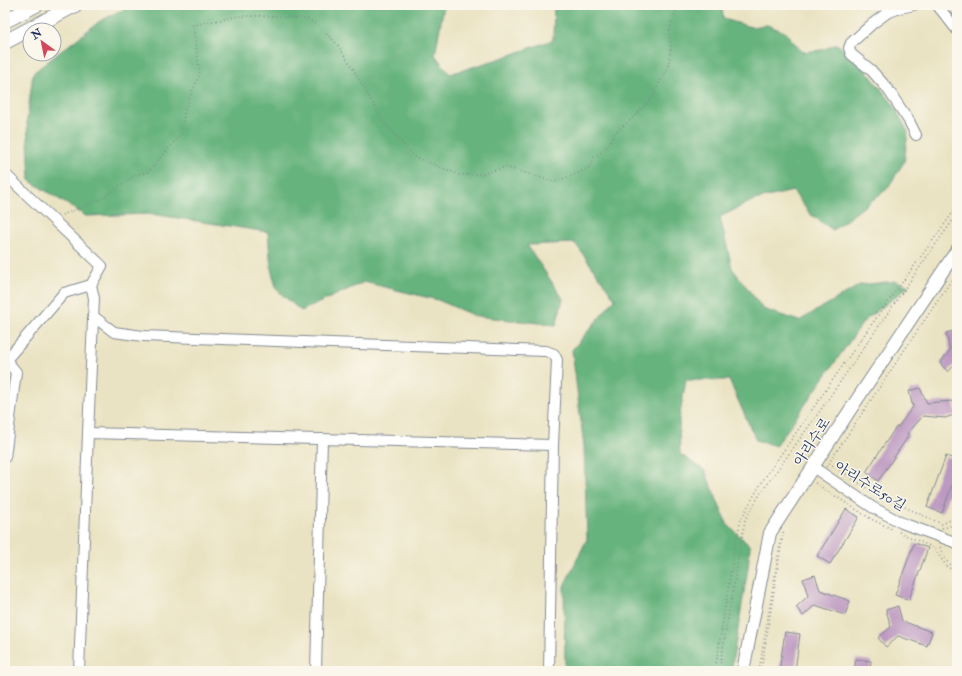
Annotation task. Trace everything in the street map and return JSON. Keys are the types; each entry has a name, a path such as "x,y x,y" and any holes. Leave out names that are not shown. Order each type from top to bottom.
{"highway":[{"path":"5,21 36,5"},
{"path":"5,42 76,5"}],"main road":[{"name":"아리수로","path":"743,671 770,533 820,469 957,250"}],"street":[{"path":"882,5 893,11"},
{"path":"914,5 887,13 851,43 849,48 852,54 871,70 887,88 910,121 916,135"},
{"path":"937,5 957,30"},
{"path":"5,174 102,266 91,285 94,298 80,671"},
{"path":"5,457 16,372 6,360 64,293 91,285"},
{"path":"93,316 114,332 143,336 546,351 554,354 556,360 549,671"},
{"path":"88,433 553,446"},
{"path":"316,671 322,439"},
{"name":"아리수로50길","path":"820,469 872,507 902,522 957,543"}],"path":[{"path":"52,219 100,200 135,175 148,172 180,134 185,108 200,74 193,25 240,16 274,16 308,19 318,26 337,44 384,122 415,157 460,175 483,174 504,167 555,182 579,173 591,166 594,157 605,150 616,132 634,117 651,99 668,67 671,47 669,32 673,18 681,5"},
{"path":"715,671 735,545 741,519 761,483 859,342 957,207"},
{"path":"719,671 745,520 760,494 957,215"},
{"path":"811,485 820,469 957,268"},
{"path":"957,272 829,463 820,469 815,484 870,519 934,548 947,567 957,572"},
{"path":"829,463 874,493 942,524 957,517"},
{"path":"941,528 948,527 957,522"},
{"path":"760,671 784,527"}],"green space":[{"path":"133,5 444,5 435,55 450,74 553,40 554,5 721,5 724,19 751,27 767,25 785,32 802,52 822,50 837,44 865,69 893,104 908,132 904,162 887,189 833,230 810,214 793,191 754,200 720,217 732,268 763,309 799,321 860,285 896,281 909,286 864,321 776,446 756,440 729,380 686,380 679,420 680,454 705,471 727,524 750,546 748,568 731,671 565,671 564,586 587,539 584,446 572,350 615,299 575,243 527,245 563,299 556,325 475,316 438,300 364,282 301,311 277,290 271,269 268,232 151,214 86,216 30,181 27,120 33,73 47,62 62,62 62,50 100,21"}],"building":[{"path":"957,330 957,362 948,372 940,363 950,350 946,333"},
{"path":"920,388 927,403 953,401 957,414 945,418 923,416 907,434 909,435 878,481 866,472 896,427 898,427 913,407 909,391"},
{"path":"946,456 957,460 957,471 942,513 927,507"},
{"path":"846,509 859,517 830,564 817,556"},
{"path":"914,543 928,548 909,600 895,595"},
{"path":"815,575 820,590 850,601 845,615 815,605 803,616 796,607 808,596 803,579"},
{"path":"898,606 902,621 932,632 927,646 898,636 886,647 878,638 891,627 886,610"},
{"path":"785,632 800,634 795,671 779,671"},
{"path":"856,659 871,661 870,671 854,671"}]}
